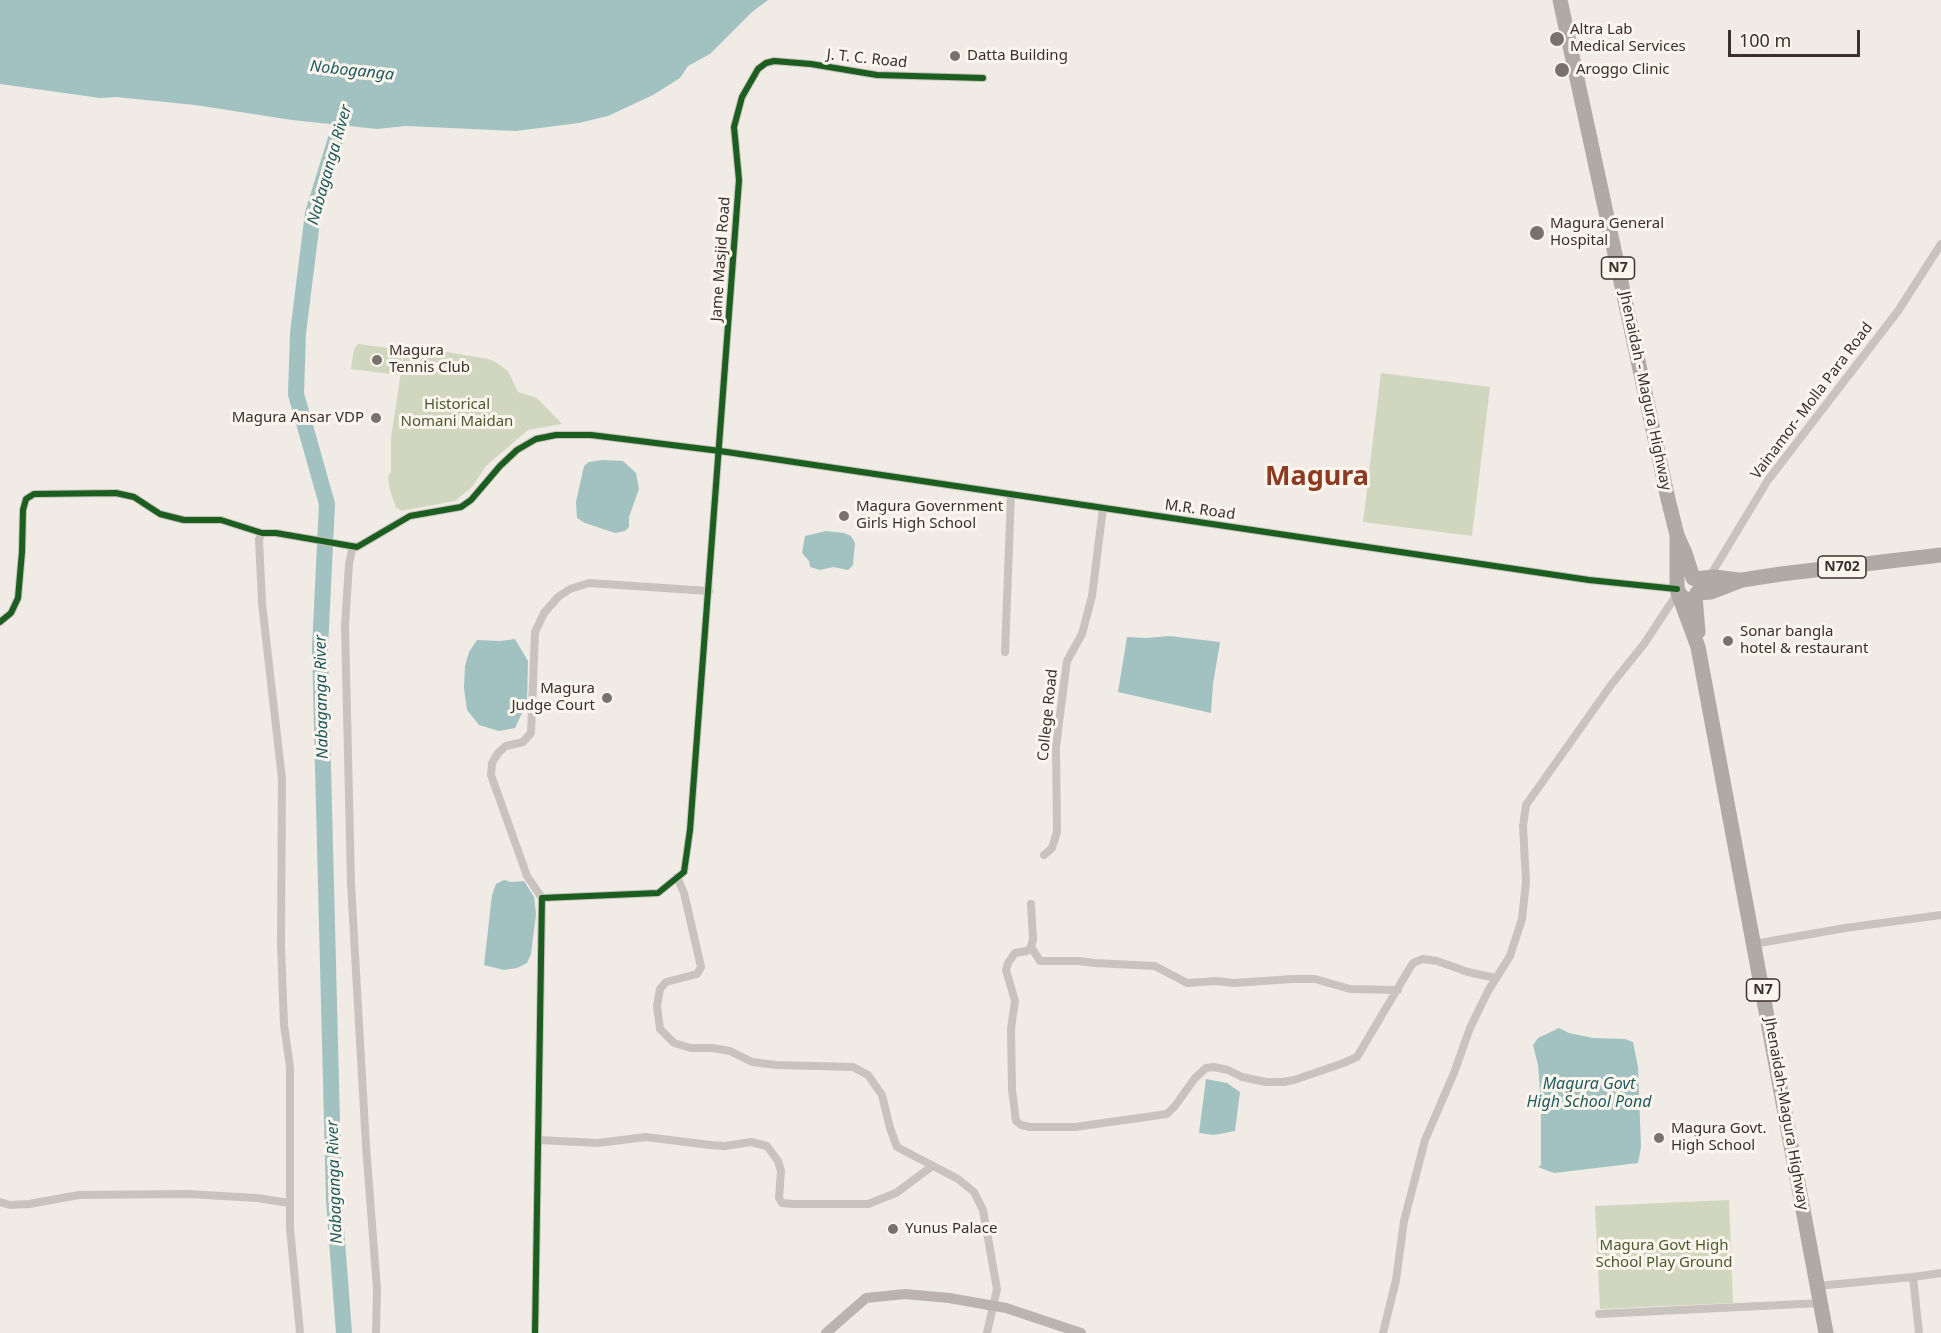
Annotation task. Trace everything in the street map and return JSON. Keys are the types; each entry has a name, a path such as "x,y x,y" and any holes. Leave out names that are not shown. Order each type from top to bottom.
{"highway":[{"name":"Jhenaidah - Magura Highway","path":"1560,0 1677,535 1698,585"},
{"name":"Jhenaidah - Magura Highway","path":"1677,535 1677,589"},
{"name":"N702","path":"1698,585 1941,555"},
{"path":"1677,589 1683,578 1698,585"},
{"name":"Jhenaidah-Magura Highway","path":"1698,585 1698,647"},
{"name":"Jhenaidah-Magura Highway","path":"1677,589 1698,647 1826,1333"}],"main road":[{"path":"826,1333 866,1298 905,1294 949,1298 1006,1308 1081,1333"}],"street":[{"name":"J. T. C. Road","path":"754,74 766,63 783,61 877,75 983,78"},
{"name":"Jame Masjid Road","path":"677,877 684,872 690,830 720,451 739,180 734,128 742,97 754,74"},
{"name":"Vainamor- Molla Para Road","path":"1698,585 1768,480 1898,311 1941,244"},
{"name":"M.R. Road","path":"355,547 410,516 461,507 471,500 500,465 516,450 536,439 556,435 591,435 720,451 1589,580 1677,589"},
{"path":"0,622 11,613 18,598 23,510 26,499 33,495 116,493 134,497 160,514 184,520 221,520 262,533 276,533 355,547 349,564 345,626 351,884 377,1289 376,1333"},
{"path":"1005,652 1011,494"},
{"name":"College Road","path":"1044,855 1052,849 1058,832 1056,747 1067,661 1082,634 1092,596 1103,508"},
{"path":"262,533 259,539 262,603 283,802 281,945 284,1025 290,1067 289,1203 300,1333"},
{"path":"535,1333 542,898 527,876 491,775 492,763 506,746 523,742 531,733 535,632 544,613 558,597 570,589 589,583 708,591"},
{"path":"1383,1333 1396,1280 1404,1221 1425,1140 1454,1073 1470,1028 1510,956 1522,919 1526,882 1523,826 1526,805 1611,685 1644,644 1677,589"},
{"path":"542,898 658,893 677,877 684,893 701,967 697,974 666,982 660,989 657,1006 660,1029 674,1043 692,1048 730,1051 752,1062 776,1065 854,1066 868,1075 882,1095 897,1147 931,1167 958,1179 974,1192 983,1210 997,1289 987,1333"},
{"path":"1031,904 1033,939 1031,947 1027,951 1015,953 1006,970 1015,1001 1011,1029 1012,1090 1016,1121 1030,1127 1075,1127 1167,1114 1195,1078 1206,1068 1221,1068 1242,1077 1266,1082 1283,1082 1341,1064 1357,1057 1413,963 1423,959 1496,978"},
{"path":"1754,944 1845,928 1941,915"},
{"path":"1031,947 1040,961 1155,966 1187,983 1315,979 1350,989 1398,990"},
{"path":"538,1140 598,1143 646,1137 725,1146 752,1142 767,1146 778,1161 781,1171 779,1198 782,1203 794,1204 868,1204 896,1192 931,1167"},
{"path":"0,1202 10,1205 29,1204 79,1195 188,1194 257,1198 289,1203"},
{"path":"1817,1286 1941,1274"},
{"path":"1913,1277 1918,1333"},
{"path":"1599,1314 1821,1303"}],"green space":[{"name":"Magura Tennis Club","path":"358,344 403,350 399,375 351,369 354,349"},
{"name":"Historical Nomani Maidan","path":"405,345 488,359 497,363 508,371 518,392 537,398 562,424 528,430 486,466 472,487 455,501 401,511 396,507 390,491 388,476 391,472 391,438"},
{"path":"1381,373 1490,387 1472,536 1363,522"},
{"name":"Magura Govt High School Play Ground","path":"1729,1200 1733,1303 1600,1309 1595,1206"}],"water":[{"name":"Noboganga","path":"0,0 768,0 752,12 710,54 688,66 680,78 653,95 608,116 579,123 516,131 406,126 377,129 292,120 195,105 116,97 100,98 0,84"},
{"path":"623,461 636,473 639,489 629,517 629,527 625,531 615,533 577,518 576,502 584,466 589,462"},
{"path":"826,531 844,533 851,536 855,543 853,565 848,570 833,567 820,570 810,567 809,561 802,553 805,536"},
{"path":"1169,636 1220,642 1211,713 1118,692 1127,637"},
{"path":"515,639 528,661 527,702 515,728 499,731 479,725 467,710 464,688 465,666 469,652 477,640"},
{"path":"504,880 524,881 534,897 536,914 531,954 527,963 517,968 504,970 484,965 492,895 496,884"},
{"name":"Magura Govt High School Pond","path":"1559,1028 1569,1033 1593,1038 1625,1039 1633,1042 1638,1067 1641,1147 1638,1163 1554,1173 1538,1167 1541,1165 1541,1104 1538,1065 1533,1045 1538,1038"},
{"path":"1206,1079 1227,1083 1240,1092 1235,1131 1214,1135 1199,1133"}],"waterway":[{"name":"Nabaganga River","path":"344,1333 334,1201 320,648 327,504 296,394 298,333 313,213 346,106"}],"cycle path":[{"path":"535,1333 542,898 658,893 684,872 690,830 739,180 734,127 742,97 758,69 774,61 811,64 877,75 983,78"},
{"path":"0,622 11,613 18,598 23,510 26,499 34,494 116,493 134,497 160,514 184,520 221,520 262,533 276,533 357,547 410,516 461,507 471,500 517,450 536,439 556,435 591,435 720,451 1589,580 1677,589"}],"place":[{"name":"Altra Lab Medical Services","path":"1557,39"},
{"name":"Datta Building","path":"955,56"},
{"name":"Aroggo Clinic","path":"1562,70"},
{"name":"Magura General Hospital","path":"1537,233"},
{"name":"Magura Tennis Club","path":"377,360"},
{"name":"Magura Ansar VDP","path":"376,418"},
{"name":"Magura Government Girls High School","path":"844,516"},
{"name":"Sonar bangla hotel & restaurant","path":"1728,641"},
{"name":"Magura Judge Court","path":"607,698"},
{"name":"Magura Govt. High School","path":"1659,1138"},
{"name":"Yunus Palace","path":"893,1229"}],"district":[{"name":"Magura","path":"1317,477"}]}
